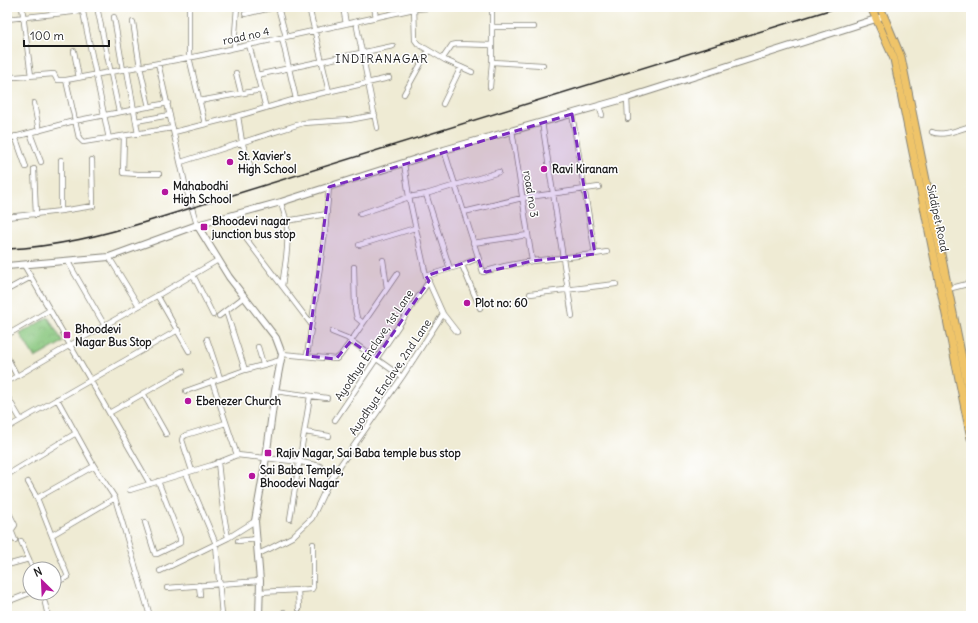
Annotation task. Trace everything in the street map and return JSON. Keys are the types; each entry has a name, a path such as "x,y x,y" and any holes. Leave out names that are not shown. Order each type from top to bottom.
{"main road":[{"name":"Siddipet Road","path":"871,7 894,59 971,438"},
{"name":"Siddipet Road","path":"880,7 901,57 971,402"}],"street":[{"path":"22,7 31,76"},
{"path":"97,7 112,72 119,112"},
{"path":"189,7 189,57 205,124"},
{"path":"234,47 236,7"},
{"path":"245,14 275,7"},
{"path":"278,7 296,98"},
{"path":"309,7 329,92"},
{"path":"343,7 346,24"},
{"path":"374,7 376,17"},
{"path":"414,8 415,40 418,44 442,58 472,72"},
{"name":"road no 4","path":"7,76 15,77 54,74 59,81 96,76 249,45 414,8 492,8"},
{"path":"490,87 492,62 492,8"},
{"path":"7,19 82,9 108,139"},
{"path":"7,266 68,262 109,257 197,225 281,202 444,150 627,98 885,16"},
{"path":"114,17 138,134"},
{"path":"132,22 149,107"},
{"path":"356,22 377,128"},
{"path":"492,27 534,26"},
{"path":"249,45 266,108"},
{"path":"442,58 452,45 492,45"},
{"path":"257,75 394,46"},
{"path":"404,94 428,50"},
{"path":"74,51 79,78"},
{"path":"492,62 543,65"},
{"path":"158,63 186,188 197,225 229,277 276,338 281,357 255,521 260,581 259,616"},
{"path":"443,104 461,67"},
{"path":"236,73 241,94"},
{"path":"66,80 74,121 80,141 83,142 174,130 205,124 266,108 296,98 390,78"},
{"path":"199,101 261,90"},
{"path":"627,98 628,119"},
{"path":"34,103 39,131"},
{"path":"7,139 104,114 168,103"},
{"path":"599,106 602,116"},
{"path":"181,162 304,122 349,120 375,114"},
{"path":"572,114 595,254"},
{"path":"136,121 170,115"},
{"path":"238,116 242,142 250,165"},
{"path":"542,122 572,316"},
{"path":"932,132 936,134 943,133 971,126"},
{"name":"road no 3","path":"512,130 532,261"},
{"path":"30,133 41,162"},
{"path":"15,136 26,167"},
{"path":"124,136 123,173 159,174"},
{"path":"444,150 483,272 532,261 606,252"},
{"path":"61,160 61,212"},
{"path":"7,217 61,212 93,206 92,160"},
{"path":"404,163 415,228 428,278 442,314 457,332"},
{"path":"34,169 36,215"},
{"path":"360,214 409,197 426,194 499,172"},
{"path":"307,356 327,214 329,187"},
{"path":"464,212 522,198 599,187"},
{"path":"426,194 450,269"},
{"path":"281,202 287,232 282,286"},
{"path":"286,221 327,214"},
{"path":"359,244 415,228"},
{"path":"473,243 528,235"},
{"path":"247,240 311,324"},
{"path":"109,257 139,306"},
{"path":"428,278 478,258"},
{"path":"7,382 70,344 105,326 218,260"},
{"path":"383,260 387,288"},
{"path":"68,262 105,326"},
{"path":"24,265 150,484"},
{"path":"462,265 480,308"},
{"path":"354,267 355,308 358,318 363,323"},
{"path":"186,391 281,357 307,356 336,359 351,341 397,274"},
{"path":"193,275 213,315"},
{"path":"7,290 31,277"},
{"name":"Ayodhya Enclave, 1st Lane","path":"335,420 428,278"},
{"path":"948,289 971,283"},
{"path":"530,294 568,288 616,284"},
{"path":"157,295 189,351"},
{"path":"219,316 244,297"},
{"path":"7,335 50,310"},
{"path":"226,311 246,370"},
{"name":"Ayodhya Enclave, 2nd Lane","path":"258,554 292,537 312,518 328,484 402,377 442,314"},
{"path":"7,428 178,330"},
{"path":"332,332 351,341 402,377"},
{"path":"207,338 220,378"},
{"path":"258,347 263,364"},
{"path":"7,357 17,376"},
{"path":"109,413 183,370"},
{"path":"212,381 237,455"},
{"path":"275,390 327,398"},
{"path":"143,393 166,434"},
{"path":"7,396 20,420"},
{"path":"290,519 310,396"},
{"path":"56,399 94,466 115,498 150,616"},
{"path":"192,471 182,440 183,437 226,423"},
{"path":"305,432 329,436"},
{"path":"7,474 76,433"},
{"path":"130,490 186,473 237,455 300,462 320,466"},
{"path":"218,462 223,510 228,538"},
{"path":"37,498 94,466"},
{"path":"186,473 216,544 222,616"},
{"path":"28,482 37,498 62,561"},
{"path":"145,522 155,554 158,554 180,543 180,538 158,482"},
{"path":"52,535 115,498"},
{"path":"7,509 15,524 14,528 9,530 16,540"},
{"path":"160,571 228,538 255,521"},
{"path":"238,541 256,539"},
{"path":"7,565 29,559 21,541"},
{"path":"260,592 312,589 313,544"},
{"path":"62,561 68,577 62,580"},
{"path":"167,588 260,581"},
{"path":"199,585 200,595"},
{"path":"298,590 299,609"},
{"path":"7,602 22,596"},
{"path":"45,603 48,616"}],"highlighted area":[{"path":"572,114 595,254 532,261 486,272 482,270 478,258 426,276 429,281 376,358 351,341 336,359 307,356 329,187"}],"green space":[{"path":"48,317 63,342 35,358 20,334"}],"railway":[{"path":"7,249 61,243 132,226 839,7"}],"place":[{"name":"St. Xavier's High School","path":"230,162"},
{"name":"Ravi Kiranam","path":"544,169"},
{"name":"Mahabodhi High School","path":"165,192"},
{"name":"Bhoodevi nagar junction bus stop","path":"204,227"},
{"name":"Plot no: 60","path":"467,303"},
{"name":"Bhoodevi Nagar Bus Stop","path":"67,335"},
{"name":"Ebenezer Church","path":"188,401"},
{"name":"Rajiv Nagar, Sai Baba temple bus stop","path":"268,453"},
{"name":"Sai Baba Temple, Bhoodevi Nagar","path":"252,476"}],"district":[{"name":"INDIRANAGAR","path":"382,58"}]}
